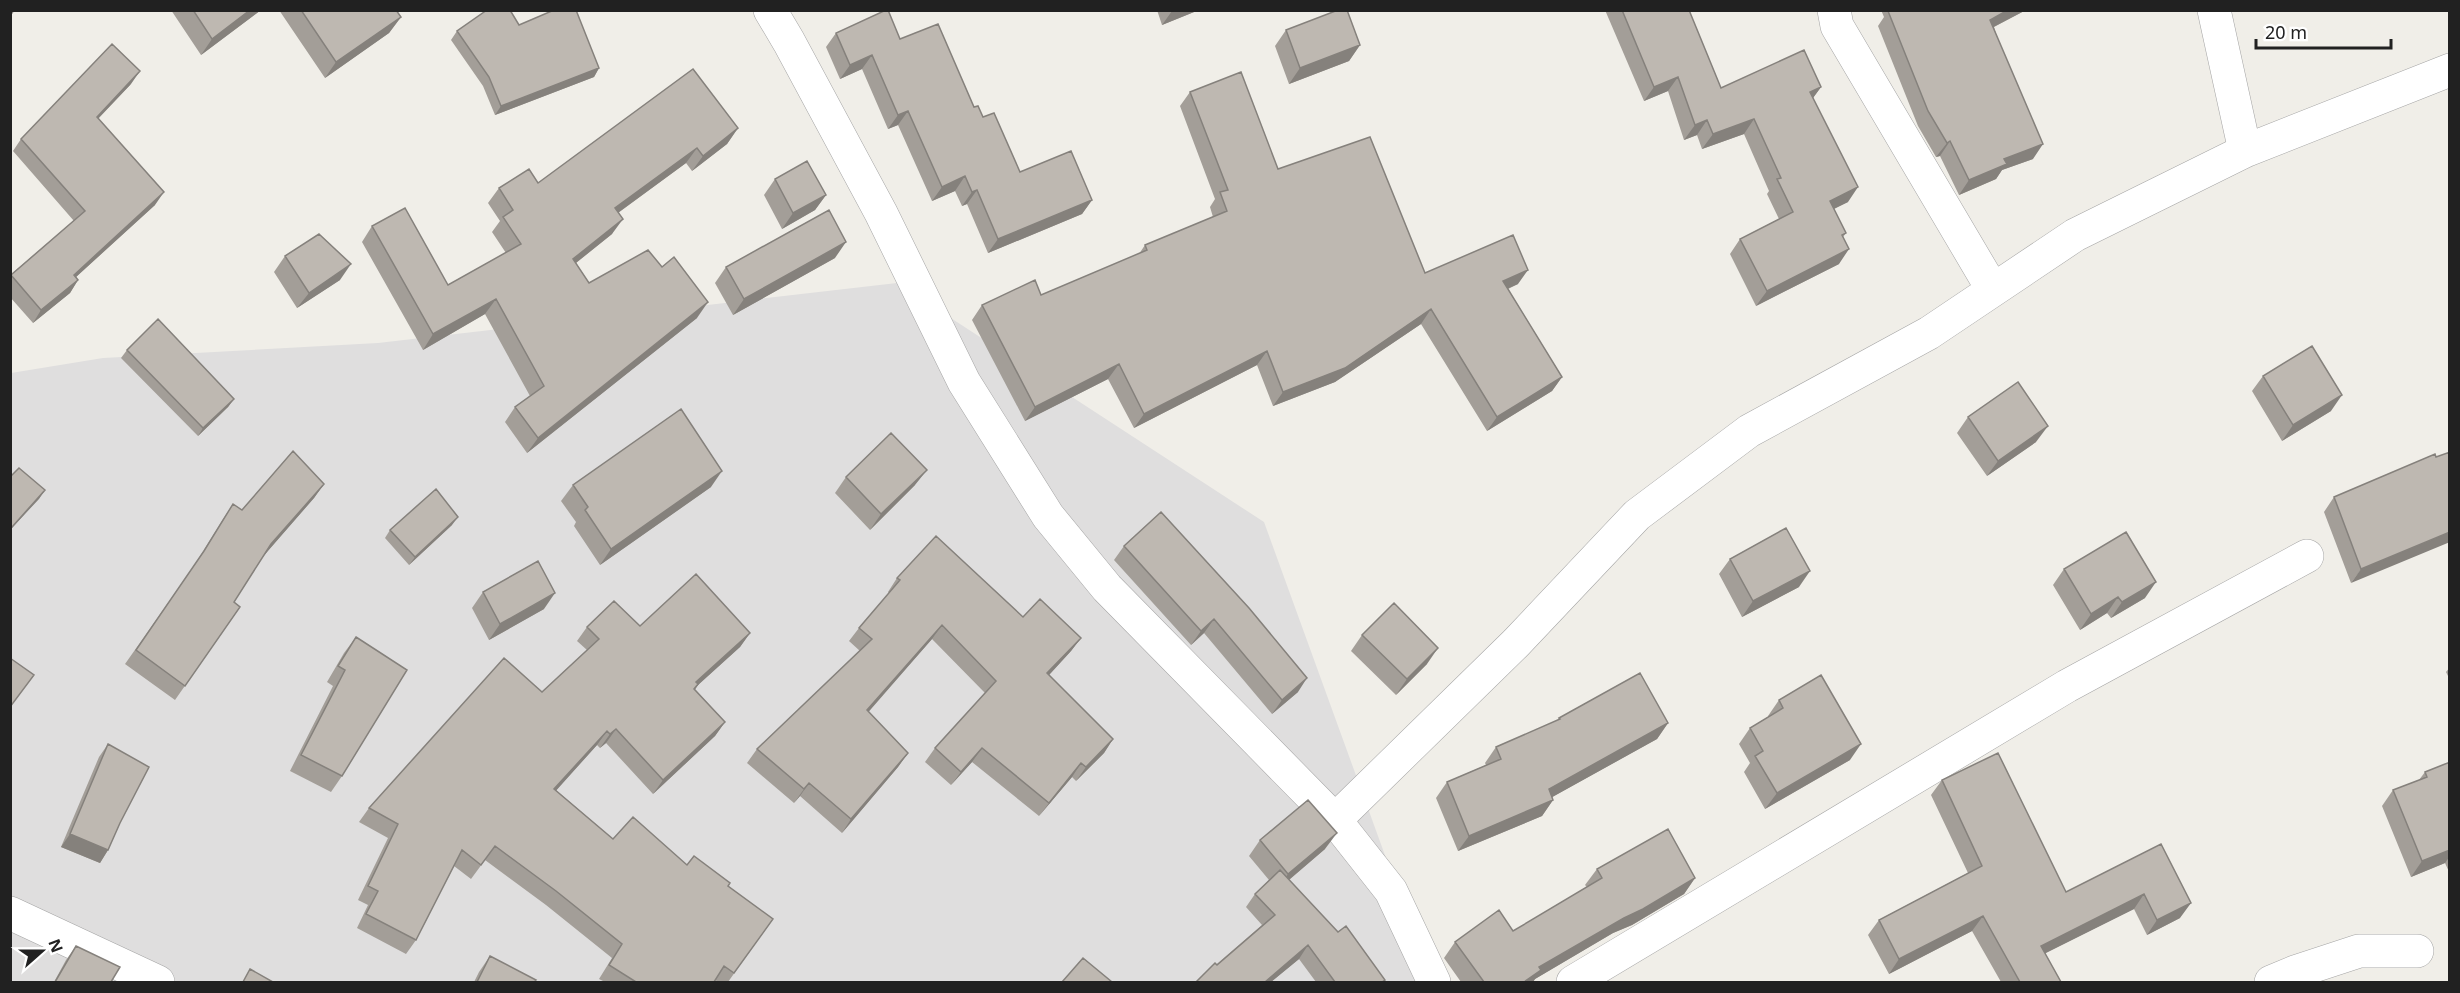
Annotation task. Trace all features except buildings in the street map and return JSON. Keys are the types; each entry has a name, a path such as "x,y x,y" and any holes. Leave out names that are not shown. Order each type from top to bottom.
{"street":[{"path":"770,10 881,213 964,382 1048,516 1107,588 1335,820 1391,891 1434,982"},
{"path":"1834,10 1837,26 1993,290"},
{"path":"2214,10 2245,151"},
{"path":"1335,820 1516,643 1636,515 1749,431 1929,333 2075,235 2245,151 2450,70"},
{"path":"1573,982 2067,686 2307,556"},
{"path":"10,913 158,982"},
{"path":"2271,982 2359,951 2417,951"}],"shaded area":[{"path":"897,283 1264,522 1431,982 11,982 11,373 103,358 378,343"}]}
